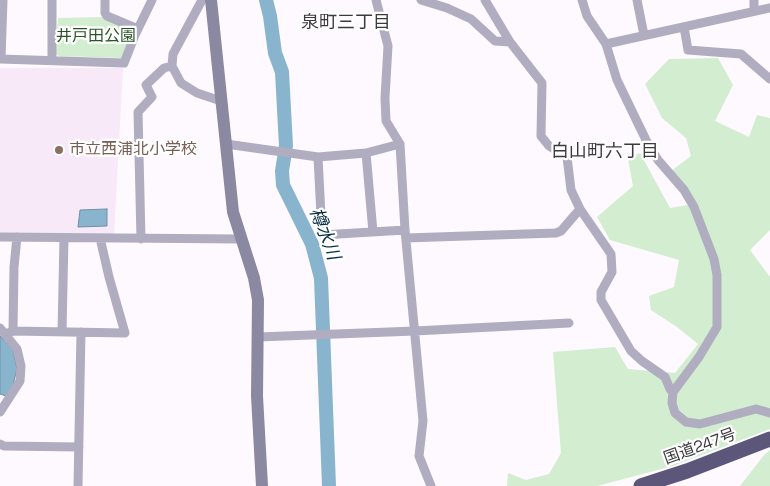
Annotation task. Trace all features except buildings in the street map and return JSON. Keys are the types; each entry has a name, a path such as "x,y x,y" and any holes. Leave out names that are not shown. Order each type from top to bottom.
{"highway":[{"name":"国道247号","path":"641,486 687,471 770,439"}],"street":[{"path":"3,0 1,59 124,63 152,0"},
{"path":"52,0 52,60"},
{"path":"105,0 104,13 107,16 138,29"},
{"path":"202,0 173,54 172,66 181,82 197,93 221,101"},
{"path":"211,0 233,212 254,278 258,300 257,396 262,486"},
{"path":"376,0 388,46 386,121 400,144 423,421 419,456 431,486"},
{"path":"421,0 471,18 495,41 510,42"},
{"path":"485,0 510,42 542,84 540,136 548,146 567,157 571,190 580,209 611,254 612,272 601,292 601,300 631,351 665,377 670,389 674,392"},
{"path":"582,0 587,16 606,44 617,80 646,140 658,160 684,190 694,207 707,239 717,274 716,327 699,357 674,392 672,403 676,413 679,418 692,424 715,421 756,409 770,413"},
{"path":"637,0 644,35"},
{"path":"754,0 754,12"},
{"path":"606,44 770,8"},
{"path":"684,27 688,50 741,54 770,79"},
{"path":"140,238 138,112 152,98 146,85 164,68 172,66"},
{"path":"226,144 318,156 366,153 400,144"},
{"path":"366,153 373,232"},
{"path":"318,156 322,235 373,232 406,234 556,233 561,231 580,209"},
{"path":"0,237 240,238"},
{"path":"0,412 17,386 20,376 19,354 6,331 17,237"},
{"path":"62,332 64,238"},
{"path":"6,331 125,333 108,277 100,238"},
{"path":"258,337 569,323"},
{"path":"78,486 81,332"},
{"path":"0,444 4,446 78,447"}],"shaded area":[{"name":"市立西浦北小学校","path":"0,68 123,68 114,235 0,233"}],"green space":[{"name":"井戸田公園","path":"102,17 132,31 124,57 59,56 56,54 58,18"},
{"path":"718,58 733,85 715,121 749,137 757,115 770,118 770,230 750,250 770,277 770,429 673,466 597,486 507,486 508,473 526,480 549,474 561,453 553,352 615,347 628,369 675,373 698,344 651,310 649,296 674,287 679,260 610,240 597,217 633,186 628,159 640,153 670,208 688,205 671,171 691,156 686,138 662,118 645,84 669,59"},
{"path":"770,450 770,486 740,486 764,455"}],"water":[{"path":"107,209 107,226 78,227 80,210"},
{"path":"0,336 13,350 17,369 13,385 6,396 0,394"}],"waterway":[{"name":"樽水川","path":"266,0 275,53 282,72 286,146 282,171 283,185 312,244 321,278 329,486"}],"place":[{"name":"市立西浦北小学校","path":"59,150"}],"district":[{"name":"泉町三丁目","path":"346,23"},
{"name":"白山町六丁目","path":"605,152"}]}
